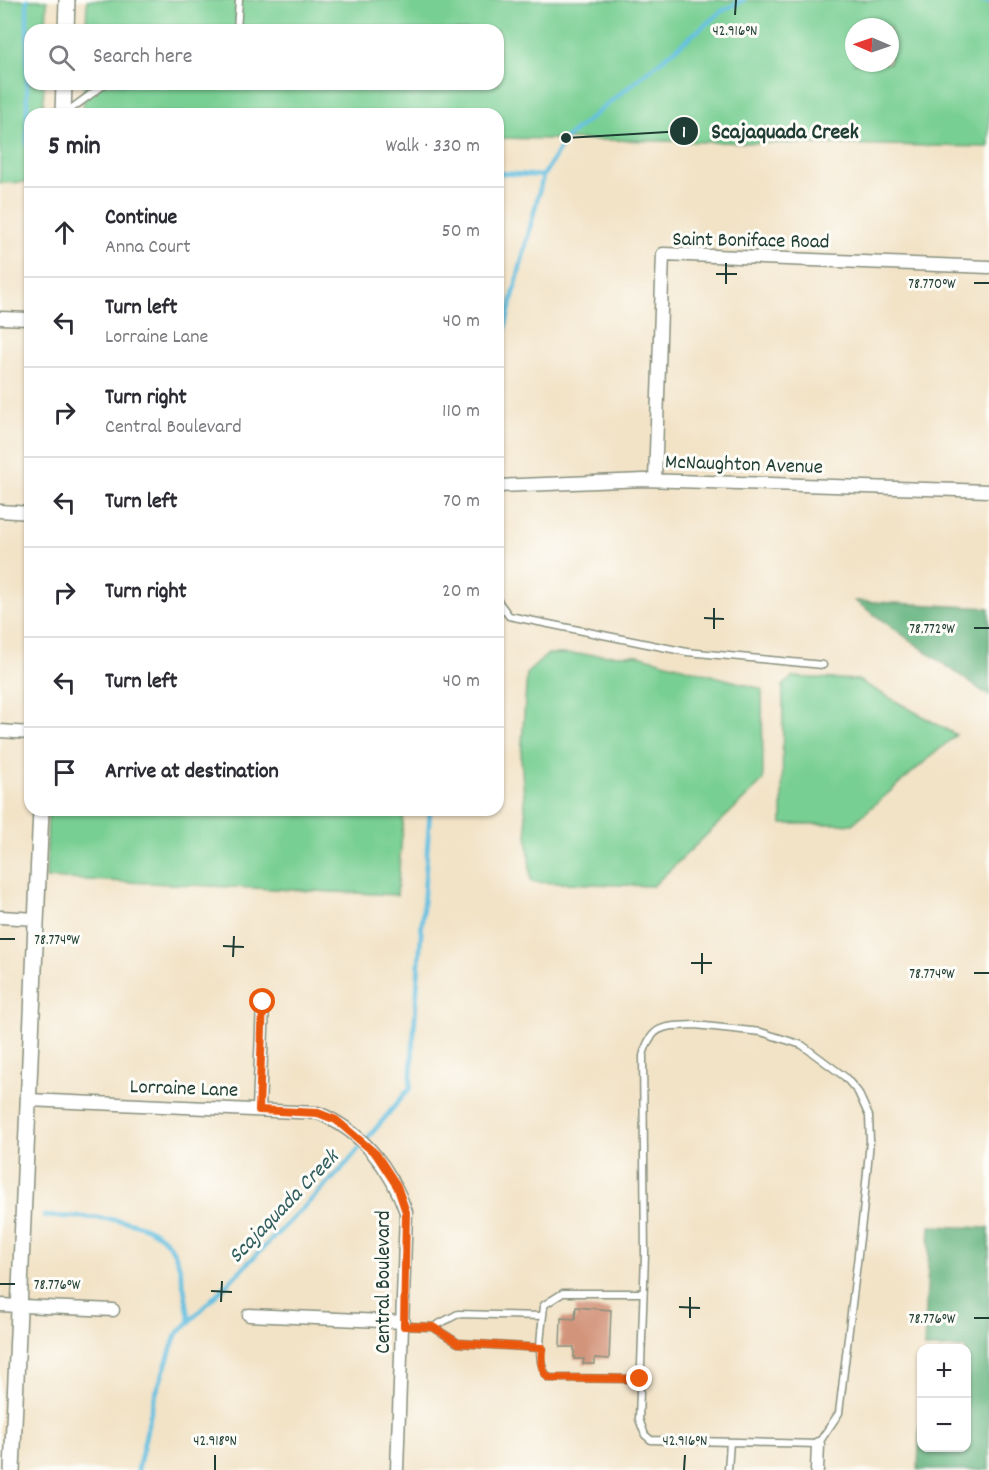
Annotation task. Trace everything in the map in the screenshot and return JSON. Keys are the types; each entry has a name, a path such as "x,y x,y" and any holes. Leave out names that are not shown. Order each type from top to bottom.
{"street":[{"path":"66,24 67,0"},
{"path":"63,108 64,90"},
{"name":"Saint Boniface Road","path":"655,480 663,254 989,267"},
{"path":"0,318 24,319"},
{"name":"McNaughton Avenue","path":"504,486 655,480 989,491"},
{"path":"0,512 24,513"},
{"path":"0,731 24,733"},
{"path":"12,1470 40,816"},
{"path":"0,917 37,919"},
{"path":"259,1110 263,1002"},
{"name":"Lorraine Lane","path":"28,1100 318,1113 336,1120"},
{"name":"Central Boulevard","path":"336,1120 376,1154 397,1186 406,1212 404,1324 397,1470"},
{"path":"0,1305 114,1310"},
{"path":"249,1315 404,1324"},
{"path":"817,1470 818,1444"}],"lane":[{"path":"237,24 239,0"},
{"path":"71,108 97,90"},
{"path":"504,610 508,616 687,652 823,665"},
{"path":"695,1024 761,1032 802,1045 845,1077 858,1092 866,1108 870,1141 839,1413 818,1444 651,1440 645,1435 639,1419 640,1379 643,1293 643,1056 649,1039 658,1029 695,1024"},
{"path":"640,1379 549,1378 544,1373 541,1361 544,1305 563,1293 643,1293"},
{"path":"433,1327 458,1314 543,1316"},
{"path":"404,1324 433,1327 458,1343 542,1348"},
{"path":"728,1470 730,1442"}],"green space":[{"path":"0,0 47,0 46,24 24,24 24,90 44,90 43,108 24,108 24,182 0,183"},
{"path":"87,0 989,0 989,147 504,138 504,108 83,108 84,90 504,90 504,24 86,24"},
{"path":"855,601 989,608 989,696"},
{"path":"548,654 638,655 762,689 763,781 653,886 531,882 521,758 527,673"},
{"path":"792,677 858,680 956,735 852,824 782,824 783,686"},
{"path":"48,816 404,816 397,895 46,878"},
{"path":"930,1226 989,1228 989,1470 918,1470 919,1452 971,1452 971,1344 924,1344"}],"building":[{"path":"576,1307 611,1310 609,1359 595,1358 595,1364 583,1364 584,1359 574,1359 574,1347 560,1347 561,1318 575,1319"}],"waterway":[{"path":"27,0 27,24"},
{"name":"Scajaquada Creek","path":"504,332 543,176 566,138 722,11 744,0"},
{"name":"Scajaquada Creek","path":"970,0 989,1"},
{"path":"27,90 27,108"},
{"path":"504,173 543,176"},
{"name":"Scajaquada Creek","path":"138,1470 153,1402 176,1335 340,1171 410,1088 430,816"},
{"path":"44,1216 121,1221 140,1225 156,1233 169,1245 178,1262 190,1322"}],"place":[{"name":"Scajaquada Creek","path":"566,138"}],"route":[{"path":"263,1002 259,1110 318,1113 336,1120 376,1154 397,1186 406,1212 404,1326 433,1327 458,1343 542,1348 541,1361 544,1373 549,1378 640,1379"}]}
